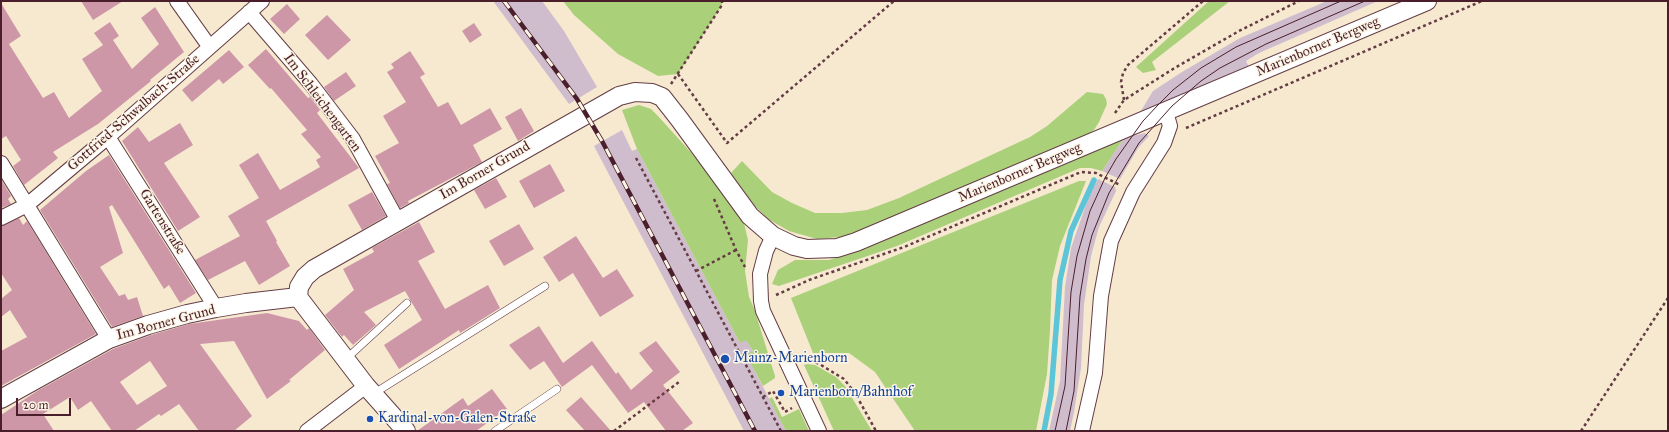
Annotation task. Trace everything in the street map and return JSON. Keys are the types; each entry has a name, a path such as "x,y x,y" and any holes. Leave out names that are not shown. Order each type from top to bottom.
{"street":[{"path":"177,1 209,46"},
{"name":"Gottfried-Schwalbach-Straße","path":"1,218 27,205 262,1"},
{"name":"Marienborner Bergweg","path":"662,97 750,216 773,236 794,246 807,249 837,248 856,242 1427,1"},
{"name":"Im Schleichengarten","path":"249,12 312,84 353,139 398,221"},
{"name":"Im Borner Grund","path":"1,399 109,339 148,325 187,314 216,308 298,297 299,287 305,277 314,269 618,96 635,92 652,93 662,97"},
{"path":"1082,431 1095,373 1101,296 1111,241 1133,192 1164,143 1170,126 1166,112"},
{"name":"Gartenstraße","path":"108,136 216,308"},
{"path":"1,164 109,339"},
{"path":"773,236 762,262 760,274 763,311 819,431"},
{"path":"298,297 370,390 406,431"},
{"path":"308,431 370,390"}],"lane":[{"path":"370,390 545,286"},
{"path":"346,359 407,303"},
{"path":"494,431 557,388"}],"path":[{"path":"662,97 722,5 722,1"},
{"path":"678,74 727,144 894,1"},
{"path":"1124,100 1121,82 1123,73 1128,65 1203,1"},
{"path":"1115,133 1112,126 1112,120 1115,112 1124,100 1173,69 1239,31 1299,1"},
{"path":"1169,131 1185,128 1482,1"},
{"path":"636,158 781,431"},
{"path":"761,301 809,280 904,247 1081,172 1096,173 1133,192"},
{"path":"711,192 745,268"},
{"path":"696,270 736,250"},
{"path":"1581,431 1668,298"},
{"path":"788,366 805,361 813,361 835,372 844,379 854,393 876,431"},
{"path":"614,431 679,382"},
{"path":"763,397 773,391 785,412 804,401"}],"shaded area":[{"path":"493,1 542,1 564,31 597,87 569,104"},
{"path":"1327,1 1378,1 1259,53 1246,61 1249,67 1139,114 1153,91 1182,72 1240,38"},
{"path":"622,130 632,151 637,149 740,343 746,339 753,352 747,356 786,431 744,431 594,146"},
{"path":"1145,133 1149,136 1138,148 1120,179 1102,171 1124,138"},
{"path":"1098,179 1115,187 1116,191 1099,227 1091,256 1084,305 1081,368 1074,412 1070,431 1049,431 1060,381 1065,287 1071,248 1090,193"}],"green space":[{"path":"563,1 721,1 722,5 678,74 658,76 618,54 574,15"},
{"path":"1209,1 1230,1 1152,62 1156,70 1143,73 1136,67"},
{"path":"1087,92 1103,94 1107,104 1094,130 1085,136 863,232 839,237 817,239 789,231 768,219 753,204 731,173 742,161 772,192 815,213 842,213 867,210 899,198 1030,137 1047,126"},
{"path":"639,105 651,109 704,167 744,223 748,240 745,271 749,297 754,308 775,376 775,378 763,386 746,355 753,351 746,340 740,343 637,149 622,110"},
{"path":"1124,138 1102,171 1091,168 1080,168 897,246 779,286 772,284 778,270 795,260 829,260 861,250"},
{"path":"1079,181 1086,181 1060,246 1052,280 1047,374 1036,431 915,431 875,372 849,353 813,353 791,298"},
{"path":"804,365 815,365 836,377 845,386 872,431 834,431"},
{"path":"772,397 782,417 799,409 809,431 786,431 769,399"}],"building":[{"path":"81,1 123,1 93,20"},
{"path":"1,3 21,36 9,44 43,98 54,92 69,118 102,91 82,59 103,45 94,33 110,22 119,36 113,40 132,69 159,44 141,18 155,7 184,52 98,124 53,152 58,158 24,185 13,166 21,160 6,136 1,139"},
{"path":"287,4 300,19 284,34 270,19"},
{"path":"327,15 351,40 328,60 305,35"},
{"path":"474,23 482,35 470,43 462,31"},
{"path":"266,49 308,98 310,97 320,110 317,113 359,168 266,221 290,266 259,285 245,261 208,280 195,260 240,236 228,216 259,198 239,165 258,153 280,190 320,167 316,160 321,157 301,134 307,130 271,88 270,89 248,65"},
{"path":"229,50 244,67 223,84 219,79 192,102 182,90"},
{"path":"410,51 425,74 420,77 438,107 448,102 461,125 490,108 502,129 473,145 482,162 408,201 409,203 400,208 387,184 390,183 375,156 399,143 383,116 406,102 387,72 394,68 391,64"},
{"path":"346,72 356,86 334,101 324,87"},
{"path":"521,108 534,131 518,141 505,117"},
{"path":"180,123 193,145 164,163 200,217 178,231 122,141 138,127 149,142"},
{"path":"109,155 196,293 180,303 169,285 164,289 112,205 109,207 123,253 100,267 119,296 125,294 128,300 137,297 143,316 112,327 40,210 86,171"},
{"path":"550,164 565,191 534,208 519,181"},
{"path":"496,178 507,197 485,209 474,190"},
{"path":"1,179 11,196 8,199 11,204 1,208"},
{"path":"372,192 386,216 362,230 348,205"},
{"path":"19,218 23,225 27,221 96,334 1,386 1,351 27,337 10,310 1,317 1,299 12,290 1,273 1,226"},
{"path":"419,222 435,252 418,261 445,309 488,285 500,308 460,333 459,330 399,369 384,345 422,320 405,291 364,312 376,325 353,345 344,335 342,337 325,315 354,290 343,269 374,252 372,248"},
{"path":"519,224 534,249 504,266 489,241"},
{"path":"576,236 603,278 617,269 634,296 600,317 573,273 559,282 543,257"},
{"path":"267,313 299,321 307,330 309,328 325,350 289,380 291,381 267,399 234,341 200,344 252,416 234,431 199,431 179,404 161,416 159,414 134,431 112,431 91,401 78,410 70,397 43,414 54,431 1,431 1,415 37,391 113,349 151,335 189,324","holes":["150,361 167,386 137,405 120,382"]},
{"path":"539,326 563,363 592,341 616,374 618,372 631,390 653,371 639,353 656,341 680,372 663,385 693,423 682,431 666,431 644,402 628,413 592,365 562,387 544,361 530,370 509,345"},
{"path":"492,389 507,409 476,431 417,431 463,398 468,406"},
{"path":"581,397 611,431 585,431 566,410"}],"waterway":[{"path":"1044,431 1051,394 1060,280 1071,231 1094,180"}],"tram line":[{"path":"1055,431 1065,386 1071,292 1077,256 1090,211 1105,178 1116,159 1143,121 1173,90 1201,68 1236,47 1341,1"},
{"path":"1066,431 1074,391 1080,296 1086,259 1092,235 1109,193 1139,143 1172,106 1201,81 1220,68 1266,44 1365,1"}],"railway":[{"path":"504,1 577,99 602,141 755,431"}],"place":[{"name":"Mainz-Marienborn","path":"725,359"},
{"name":"Marienborn/Bahnhof","path":"781,393"},
{"name":"Kardinal-von-Galen-Straße","path":"370,419"}]}
